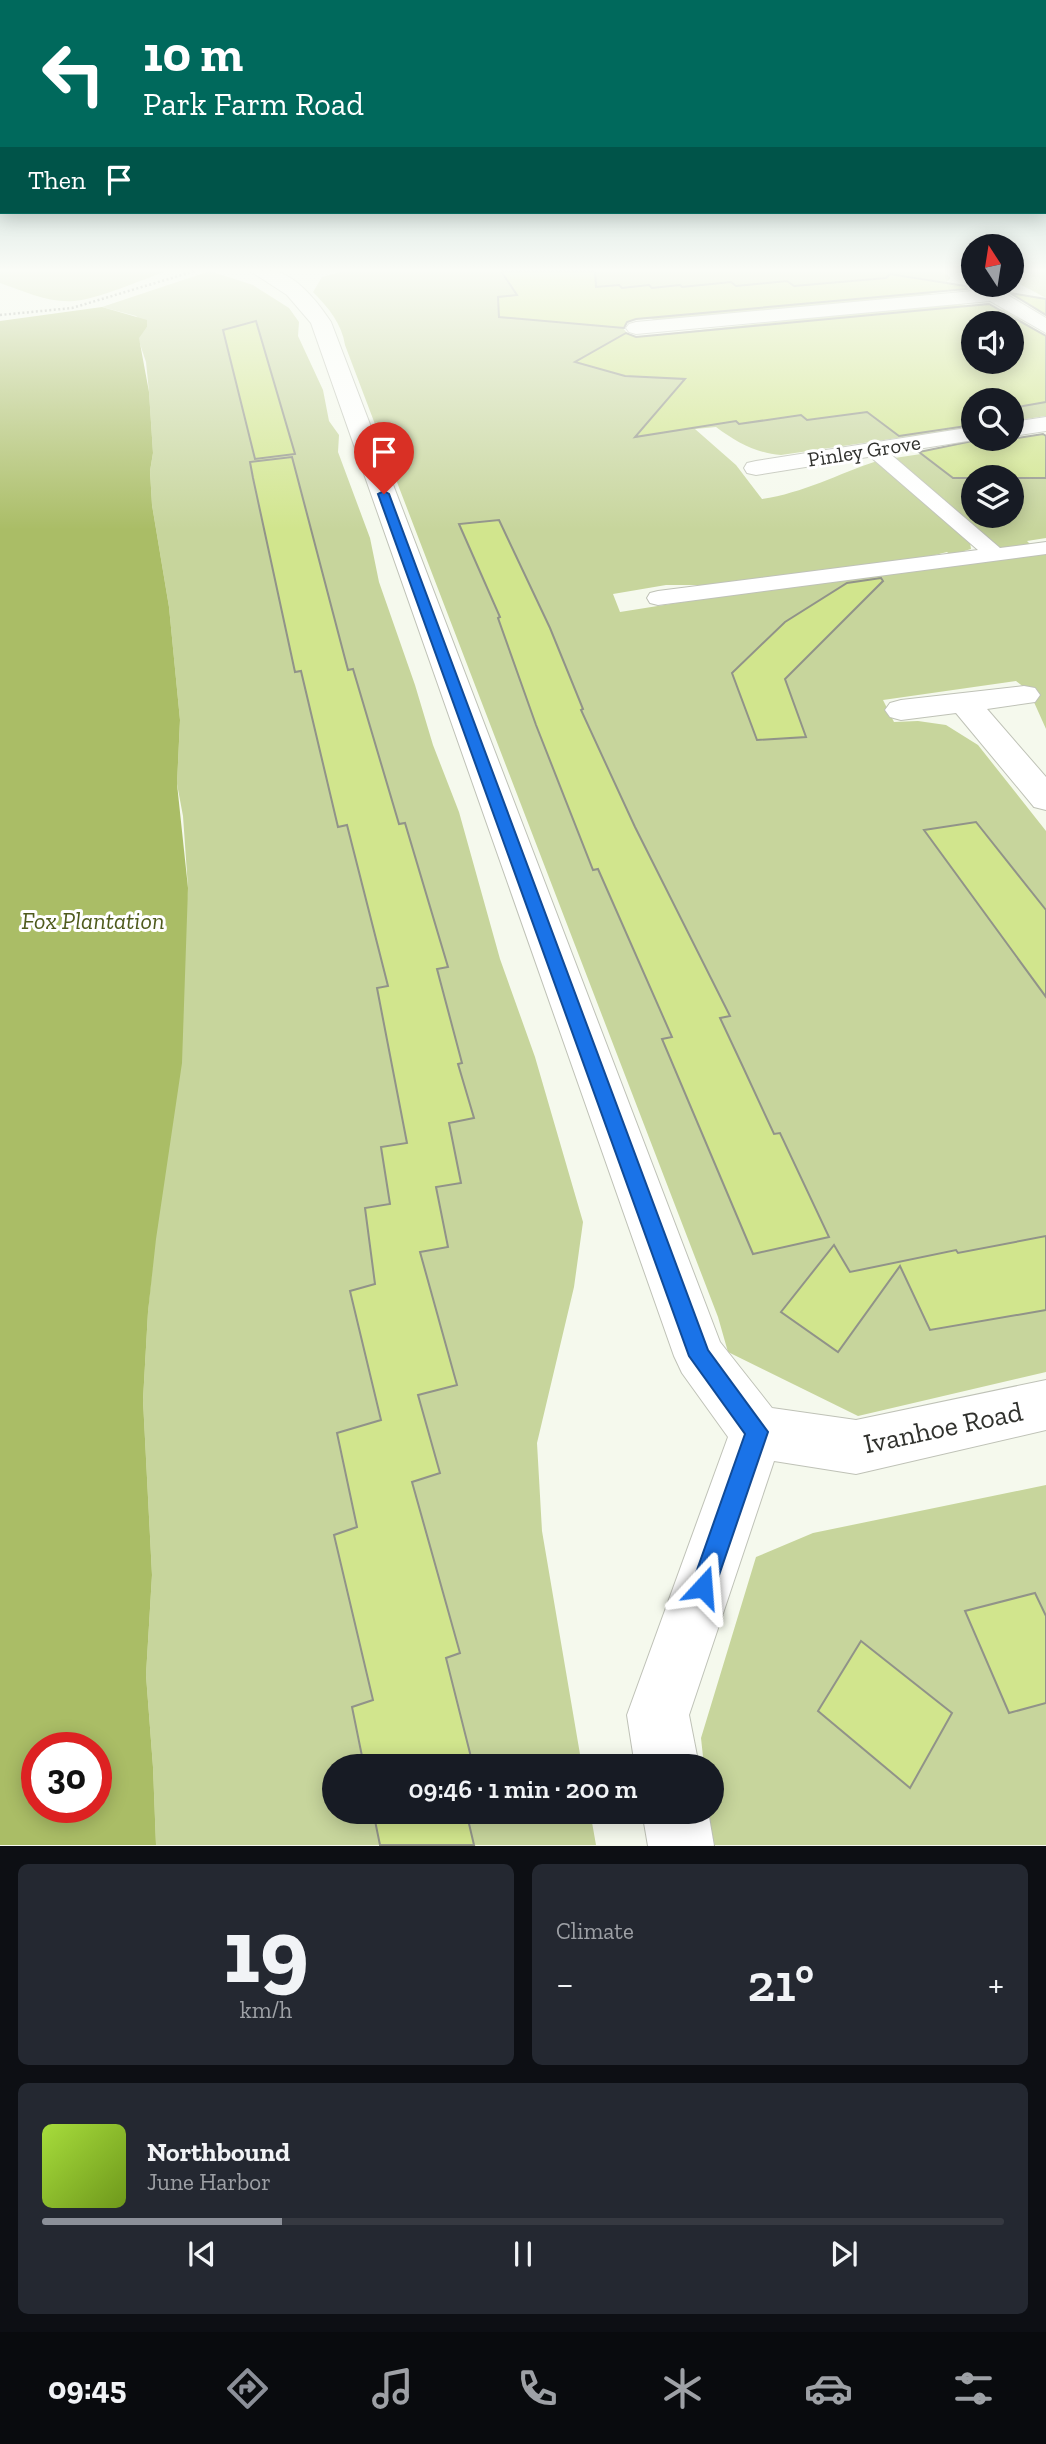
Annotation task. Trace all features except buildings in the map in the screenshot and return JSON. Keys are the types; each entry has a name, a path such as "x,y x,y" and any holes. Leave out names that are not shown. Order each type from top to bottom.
{"street":[{"path":"334,357 700,1356 757,1432 658,1716 665,1754"},
{"path":"1024,427 1046,424"},
{"name":"Pinley Grove","path":"736,451 762,477 873,449 961,436"},
{"path":"901,710 1024,695"},
{"path":"965,703 1046,799"},
{"name":"Ivanhoe Road","path":"757,1432 856,1447 1046,1405"},
{"path":"677,1824 681,1846"}],"lane":[{"path":"873,449 997,556"},
{"path":"658,598 1046,548"}],"green space":[{"name":"Fox Plantation","path":"0,357 143,357 149,392 153,453 150,471 152,505 169,607 180,720 177,784 188,888 182,1063 156,1239 143,1400 152,1575 146,1675 156,1845 0,1845"},
{"path":"144,357 308,357 323,390 329,421 339,435 338,452 370,538 379,582 433,745 459,812 500,959 535,1057 583,1222 574,1287 537,1443 542,1531 580,1754 322,1754 322,1824 592,1824 596,1845 156,1845 146,1675 152,1575 143,1400 148,1312 188,888 183,816 177,784 180,720 169,607 152,505 150,471 153,453"},
{"path":"350,357 961,357 961,374 1024,374 1024,357 1046,357 1046,416 1024,419 1024,388 961,388 961,429 781,455 747,446 716,427 695,429 736,465 762,499 806,488 877,461 970,542 971,549 951,555 947,552 915,560 730,585 666,585 613,594 620,612 733,594 1046,553 1046,729 1029,691 1016,681 883,700 894,722 918,721 946,725 978,745 1046,831 1046,1372 858,1416 728,1352 718,1317"},
{"path":"1046,435 1046,538 1027,541 1030,544 1000,548 989,544 970,528 1024,528 1024,465 961,465 961,520 888,459 961,448 961,451 1024,451 1024,438"},
{"path":"1046,1485 1046,1845 710,1845 708,1824 724,1824 724,1754 703,1754 701,1738 756,1557 813,1533"}],"route":[{"path":"384,494 700,1356 757,1432 703,1587"}]}
